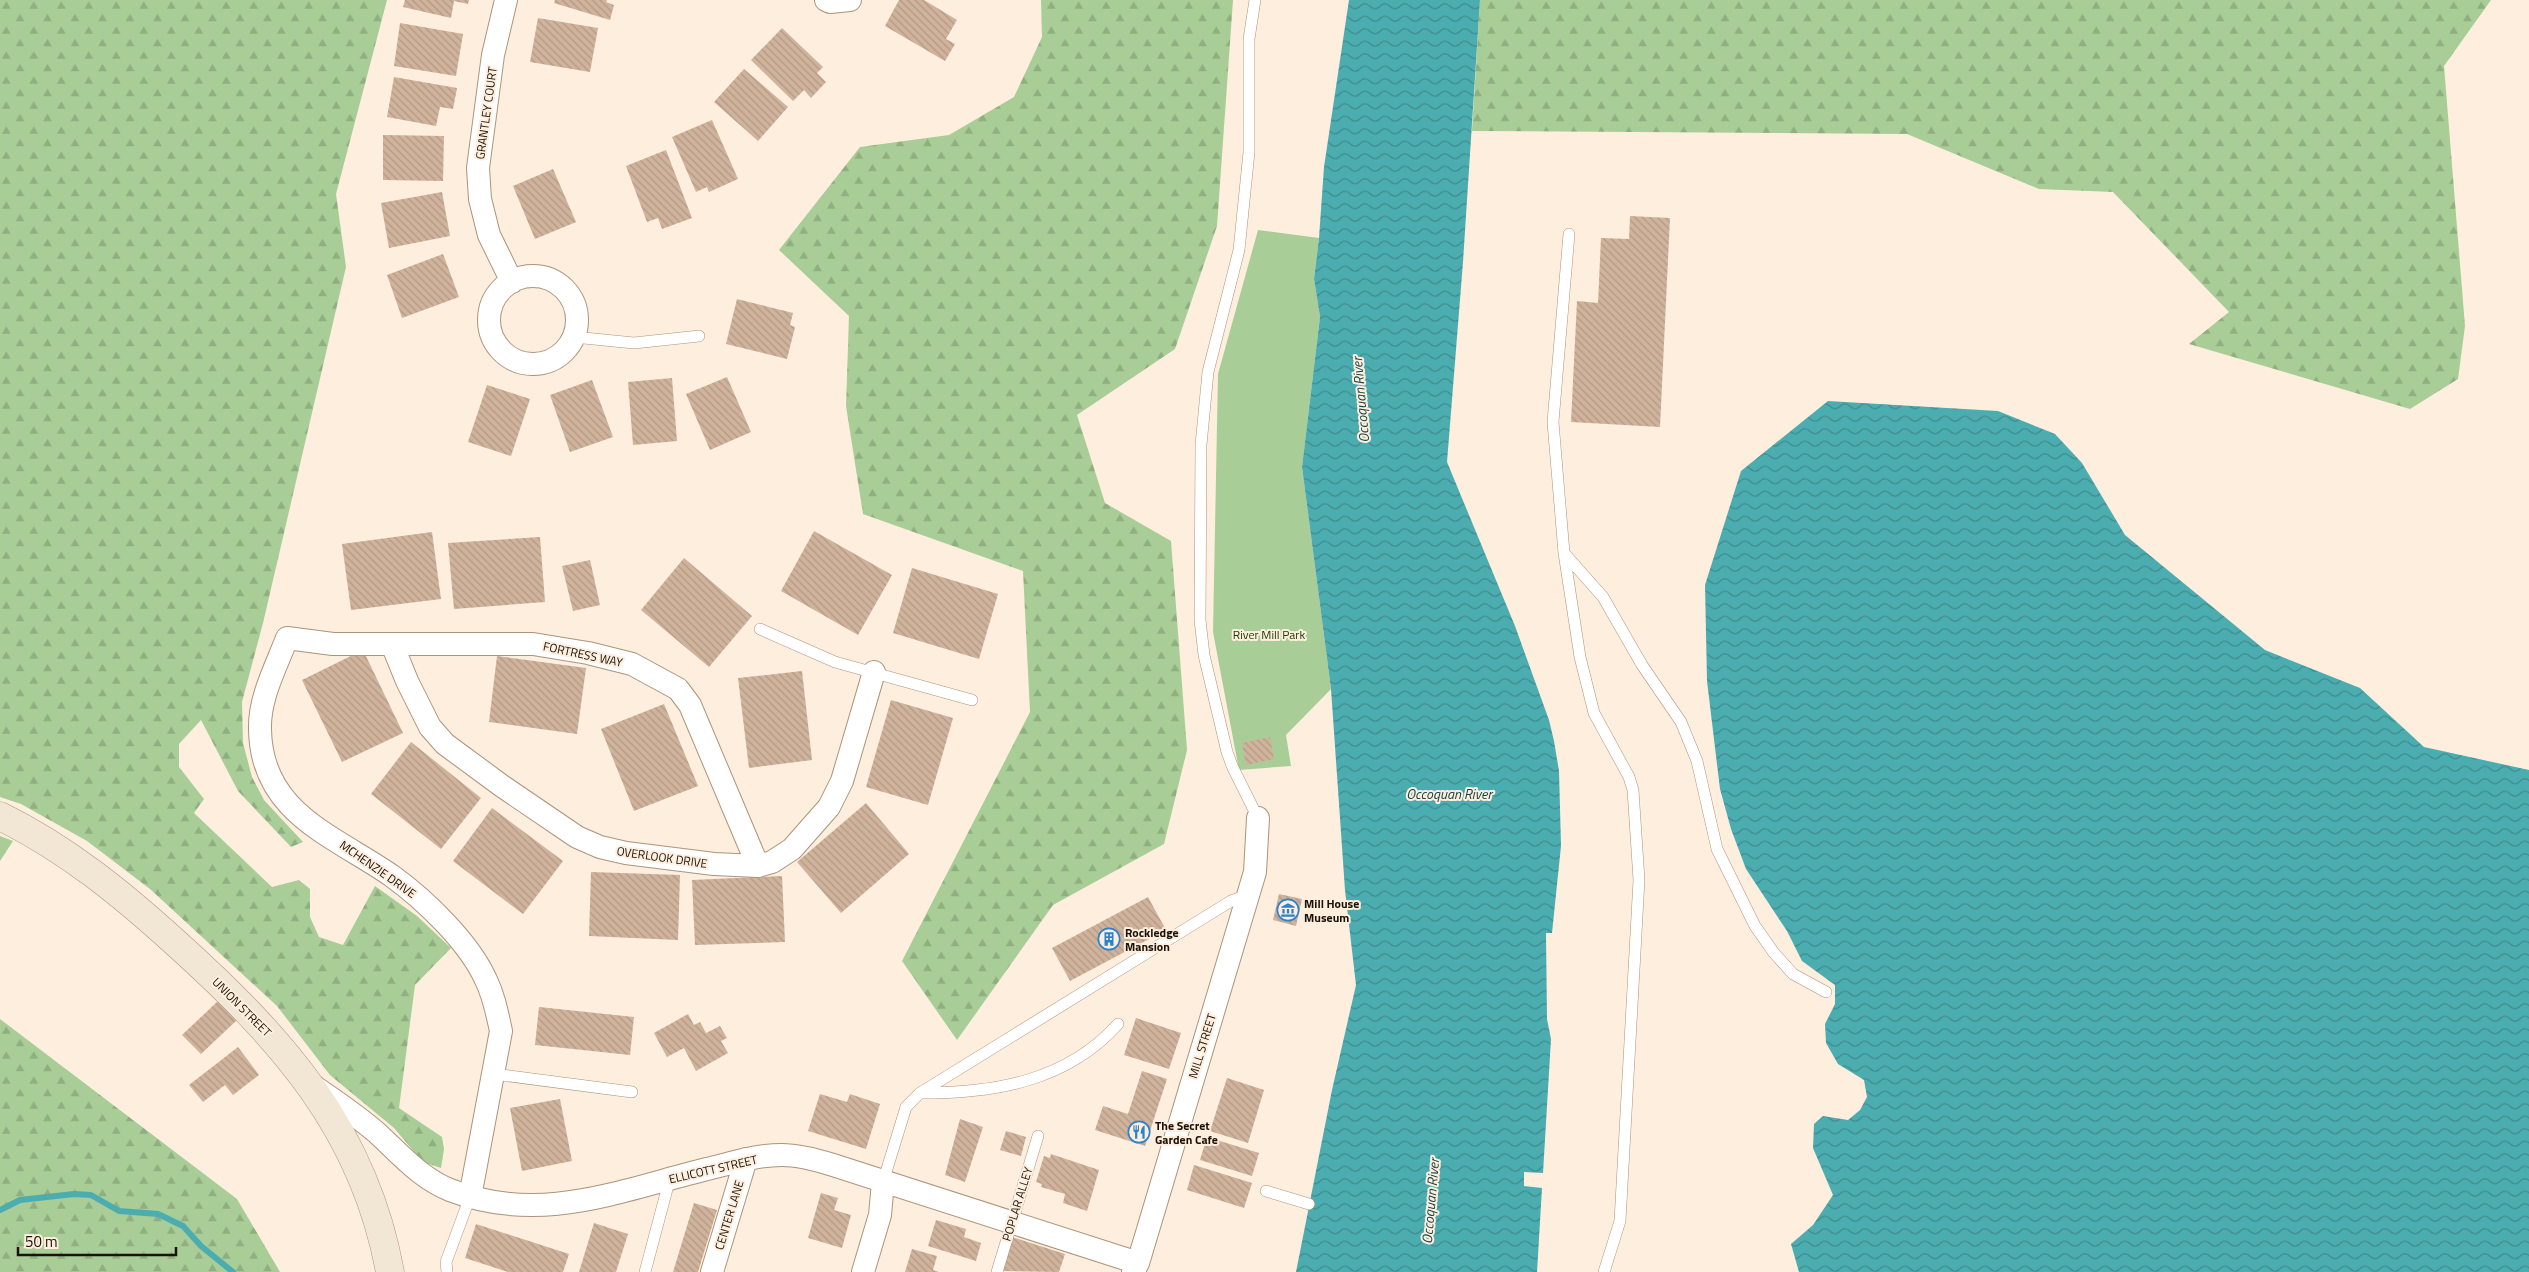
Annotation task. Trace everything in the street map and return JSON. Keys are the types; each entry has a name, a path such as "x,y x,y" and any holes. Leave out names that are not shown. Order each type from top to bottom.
{"street":[{"name":"GRANTLEY COURT","path":"506,0 494,55 478,168 480,199 489,235 512,282"},
{"path":"826,0 850,0"},
{"path":"526,277 540,277 554,282 566,291 574,304 577,318 574,337 566,349 556,358 543,363 530,364 516,361 504,354 496,343 490,330 489,316 493,302 500,290 512,282 526,277"},
{"name":"FORTRESS WAY","path":"287,638 333,644 533,644 588,653 632,664 678,689 690,705 758,866"},
{"name":"MCHENZIE DRIVE","path":"287,638 263,702 260,728 262,757 270,778 281,797 297,813 393,877 446,924 474,959 486,978 496,1003 501,1030 470,1197"},
{"name":"OVERLOOK DRIVE","path":"392,644 407,681 430,727 445,744 576,837 600,847 626,853 714,864 758,866 772,862 787,853 829,807 842,781 874,672"},
{"name":"UNION STREET","path":"0,816 39,836 84,866 140,910 264,1027 312,1085 339,1129 367,1186 381,1227 390,1272"},
{"name":"MILL STREET","path":"1136,1268 1255,872 1258,818"},
{"name":"ELLICOTT STREET","path":"312,1085 348,1109 416,1170 439,1185 470,1197 507,1205 539,1207 571,1203 746,1159 782,1155 805,1157 1012,1223 1136,1268"},
{"name":"CENTER LANE","path":"712,1272 746,1159"},
{"path":"863,1272 880,1216 883,1182"}],"lane":[{"path":"1255,0 1249,39 1249,152 1240,250 1208,372 1202,445 1200,620 1204,655 1227,752 1258,818"},
{"path":"1569,234 1553,422 1564,553 1580,657 1594,713 1629,777 1633,790 1639,880 1620,1221 1604,1272"},
{"path":"574,337 634,343 699,336"},
{"path":"1564,553 1603,597 1642,665 1681,722 1697,761 1716,849 1755,926 1774,954 1793,974 1826,992"},
{"path":"760,629 835,662 972,700"},
{"path":"883,1182 906,1107 920,1093 1231,901 1248,895"},
{"path":"920,1093 961,1093 1016,1084 1037,1078 1078,1059 1105,1038 1118,1024"},
{"path":"494,1074 632,1092"},
{"name":"POPLAR ALLEY","path":"997,1272 1038,1136"},
{"path":"645,1272 670,1178"},
{"path":"1266,1191 1310,1204"},
{"path":"447,1272 446,1262 470,1197"}],"green space":[{"path":"0,0 387,0 336,194 346,267 263,623 242,702 243,743 252,777 264,800 303,842 291,847 238,791 201,720 179,744 179,767 204,799 194,813 272,887 299,880 310,889 310,917 319,937 343,945 375,886 417,916 451,948 415,985 399,1108 442,1137 444,1149 441,1168 423,1162 394,1128 330,1075 277,1006 150,889 87,841 21,804 0,797"},
{"path":"1041,0 1233,0 1217,226 1175,349 1077,415 1105,503 1171,541 1187,750 1164,844 1053,905 957,1040 902,961 1030,712 1023,571 863,514 846,406 849,316 779,250 860,147 949,135 1014,97 1042,37"},
{"path":"1480,0 2491,0 2444,66 2465,326 2458,379 2410,409 2189,344 2229,312 2113,192 2039,189 1907,134 1472,131"},
{"name":"River Mill Park","path":"1258,230 1319,238 1314,279 1320,317 1302,467 1331,689 1286,735 1291,766 1239,770 1213,632 1218,374"},
{"path":"0,836 13,841 0,861"},
{"path":"0,1019 237,1199 280,1272 0,1272"}],"water":[{"name":"Occoquan River","path":"1349,0 1480,0 1463,262 1447,462 1515,626 1549,720 1559,771 1561,846 1552,933 1546,933 1547,1019 1551,1039 1543,1173 1524,1172 1524,1186 1542,1188 1537,1272 1296,1272 1332,1090 1356,985 1345,890 1331,689 1302,467 1320,317 1314,279 1324,167"},
{"path":"1828,401 1998,411 2055,434 2082,463 2125,535 2265,650 2360,688 2424,747 2529,770 2529,1272 1799,1272 1791,1244 1813,1225 1833,1195 1813,1148 1814,1124 1823,1116 1848,1120 1860,1110 1867,1097 1864,1080 1838,1064 1826,1043 1825,1024 1835,1004 1835,985 1802,961 1787,931 1746,869 1731,829 1720,789 1707,681 1705,585 1741,471"}],"building":[{"path":"405,0 469,0 468,4 454,1 451,18 403,7"},
{"path":"555,0 607,0 606,2 614,5 610,20 554,3"},
{"path":"899,0 924,0 957,20 946,39 955,44 945,61 885,26"},
{"path":"538,18 598,28 590,72 530,62"},
{"path":"400,23 463,34 456,76 394,66"},
{"path":"782,28 823,67 817,73 826,82 811,98 804,90 793,101 751,60"},
{"path":"744,69 788,107 758,141 714,102"},
{"path":"394,77 457,88 453,109 440,107 436,126 387,117"},
{"path":"712,120 738,179 709,192 707,187 696,192 672,137"},
{"path":"383,135 444,136 443,181 383,180"},
{"path":"666,150 692,218 662,229 658,218 647,222 626,166"},
{"path":"553,169 576,222 535,239 513,186"},
{"path":"442,192 450,236 389,248 381,203"},
{"path":"1630,216 1670,218 1660,427 1571,422 1577,301 1598,303 1601,238 1629,239"},
{"path":"443,254 459,297 402,318 387,275"},
{"path":"737,299 793,313 790,325 795,327 787,359 726,344"},
{"path":"727,377 751,432 710,450 686,394"},
{"path":"672,378 677,441 633,445 628,382"},
{"path":"592,380 613,437 570,452 550,395"},
{"path":"487,385 530,399 511,456 468,442"},
{"path":"814,531 892,575 858,635 781,591"},
{"path":"432,532 441,599 351,610 342,544"},
{"path":"540,537 545,602 454,609 448,543"},
{"path":"684,558 752,616 709,667 641,610"},
{"path":"590,560 600,605 573,611 562,566"},
{"path":"912,568 998,594 979,659 893,633"},
{"path":"363,650 403,733 342,762 302,680"},
{"path":"497,656 586,668 577,734 489,722"},
{"path":"802,671 812,760 749,768 738,678"},
{"path":"891,700 953,718 928,805 866,787"},
{"path":"664,704 698,786 634,811 601,729"},
{"path":"1270,737 1274,759 1246,765 1242,743"},
{"path":"411,742 481,798 441,849 371,794"},
{"path":"866,803 909,854 841,913 797,862"},
{"path":"492,808 563,861 523,914 453,861"},
{"path":"591,872 680,875 678,940 589,936"},
{"path":"782,876 785,942 695,945 692,880"},
{"name":"Mill House Museum","path":"1279,894 1302,899 1296,926 1273,920"},
{"name":"Rockledge Mansion","path":"1148,897 1166,930 1070,981 1052,948"},
{"path":"218,1001 237,1020 201,1054 182,1035"},
{"path":"539,1007 634,1017 630,1055 535,1045"},
{"path":"688,1014 694,1025 700,1022 706,1033 720,1026 727,1038 721,1041 728,1053 696,1071 684,1048 667,1057 654,1033"},
{"path":"1136,1018 1181,1033 1169,1069 1124,1055"},
{"path":"238,1047 259,1075 233,1095 225,1085 203,1102 189,1085"},
{"path":"1142,1071 1167,1079 1145,1146 1095,1130 1103,1106 1128,1114"},
{"path":"1227,1078 1264,1090 1248,1143 1210,1131"},
{"path":"820,1094 847,1102 850,1094 880,1104 866,1149 808,1131"},
{"path":"560,1099 572,1161 522,1171 510,1108"},
{"path":"960,1119 983,1127 965,1182 945,1175"},
{"path":"1006,1131 1026,1137 1021,1156 1000,1150"},
{"path":"1207,1137 1259,1153 1252,1176 1200,1160"},
{"path":"1051,1154 1099,1170 1087,1211 1063,1203 1065,1194 1041,1187 1042,1184 1036,1182 1044,1156 1050,1158"},
{"path":"1194,1165 1252,1183 1244,1208 1187,1190"},
{"path":"821,1193 838,1198 834,1210 851,1215 842,1248 808,1238"},
{"path":"694,1203 717,1210 698,1272 673,1272"},
{"path":"936,1220 966,1229 964,1237 981,1243 976,1261 928,1246"},
{"path":"594,1223 628,1234 616,1272 579,1272"},
{"path":"476,1224 569,1254 563,1272 508,1272 465,1258"},
{"path":"1012,1237 1065,1254 1059,1272 1002,1271"},
{"path":"912,1249 937,1256 933,1270 939,1272 905,1272"}],"waterway":[{"path":"0,1210 20,1200 74,1194 91,1195 119,1211 158,1214 183,1226 201,1246 233,1272"}],"place":[{"name":"Mill House Museum","path":"1288,910"},
{"name":"Rockledge Mansion","path":"1109,939"},
{"name":"The Secret Garden Cafe","path":"1139,1132"}]}
